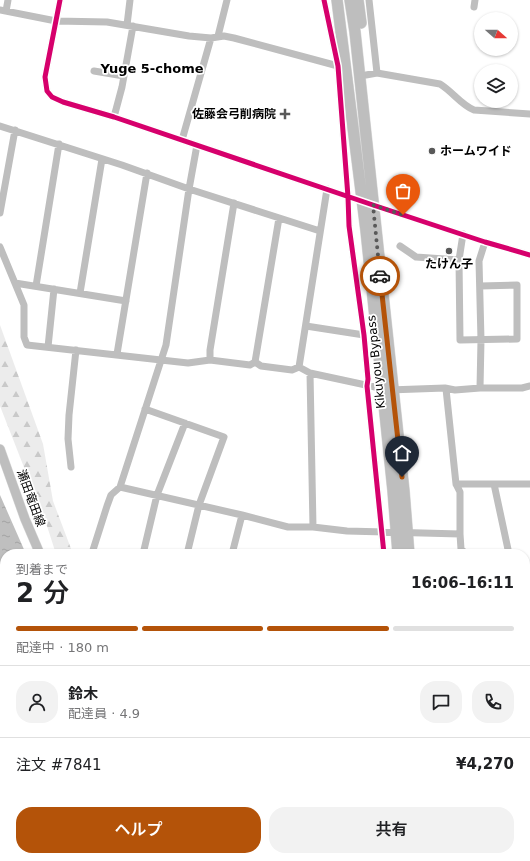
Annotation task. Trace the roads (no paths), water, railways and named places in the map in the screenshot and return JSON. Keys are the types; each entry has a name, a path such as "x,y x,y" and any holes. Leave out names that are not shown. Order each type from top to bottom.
{"highway":[{"name":"Kikuyou Bypass","path":"337,0 387,389 404,491 399,549"},
{"name":"Kikuyou Bypass","path":"350,0 355,32 373,205 387,389"},
{"path":"358,0 366,75 367,147"},
{"name":"Kikuyou Bypass","path":"401,533 407,549"}],"main road":[{"name":"瀬田竜田線","path":"0,449 25,519 38,549"}],"street":[{"path":"8,0 3,11 56,21 107,22 189,36 211,38 218,36 234,38 338,66"},
{"path":"60,0 45,77 47,91 52,97 63,102 114,117 362,202 484,242 530,255"},
{"path":"114,117 124,76 130,26 130,0"},
{"path":"218,36 227,0"},
{"path":"324,0 338,66 349,226 364,335 368,379 367,386 384,549"},
{"path":"369,0 378,73"},
{"path":"182,140 211,38"},
{"path":"94,71 124,76"},
{"path":"366,75 378,73 440,84 449,89 466,107 474,110 530,114"},
{"path":"0,126 102,158 189,189 320,231"},
{"path":"0,213 15,130"},
{"path":"36,286 59,144"},
{"path":"93,549 106,506 112,495 120,487 166,345 197,145"},
{"path":"80,293 102,158"},
{"path":"117,354 147,173"},
{"path":"300,367 327,189"},
{"path":"210,360 210,350 234,204"},
{"path":"255,362 279,218"},
{"path":"463,234 459,260 460,340 517,339 517,285 480,286"},
{"path":"480,388 480,261 484,242"},
{"path":"400,246 416,257 459,260"},
{"path":"0,247 24,305 24,337 27,345 188,363 210,360 250,365 255,362"},
{"path":"0,257 8,268"},
{"path":"15,283 126,301"},
{"path":"48,347 54,289"},
{"path":"306,326 364,335"},
{"path":"71,468 68,439 69,415 76,350"},
{"path":"255,362 261,366 292,370 300,367"},
{"path":"300,367 310,373 387,389 445,388 455,390 480,388 522,388 530,386"},
{"path":"310,373 312,527"},
{"path":"446,389 456,484 460,492 461,549"},
{"path":"145,409 224,437 199,505 188,549"},
{"path":"144,549 157,495 185,423"},
{"path":"456,484 530,484"},
{"path":"494,484 508,549"},
{"path":"120,487 288,527 312,527 347,531 460,534"},
{"path":"233,549 242,515"}],"water":[{"path":"0,495 24,549 0,549"}],"place":[{"name":"佐藤会弓削病院","path":"285,114"},
{"name":"ホームワイド","path":"432,151"},
{"name":"たけん子","path":"449,251"}],"district":[{"name":"Yuge 5-chome","path":"152,68"}]}
